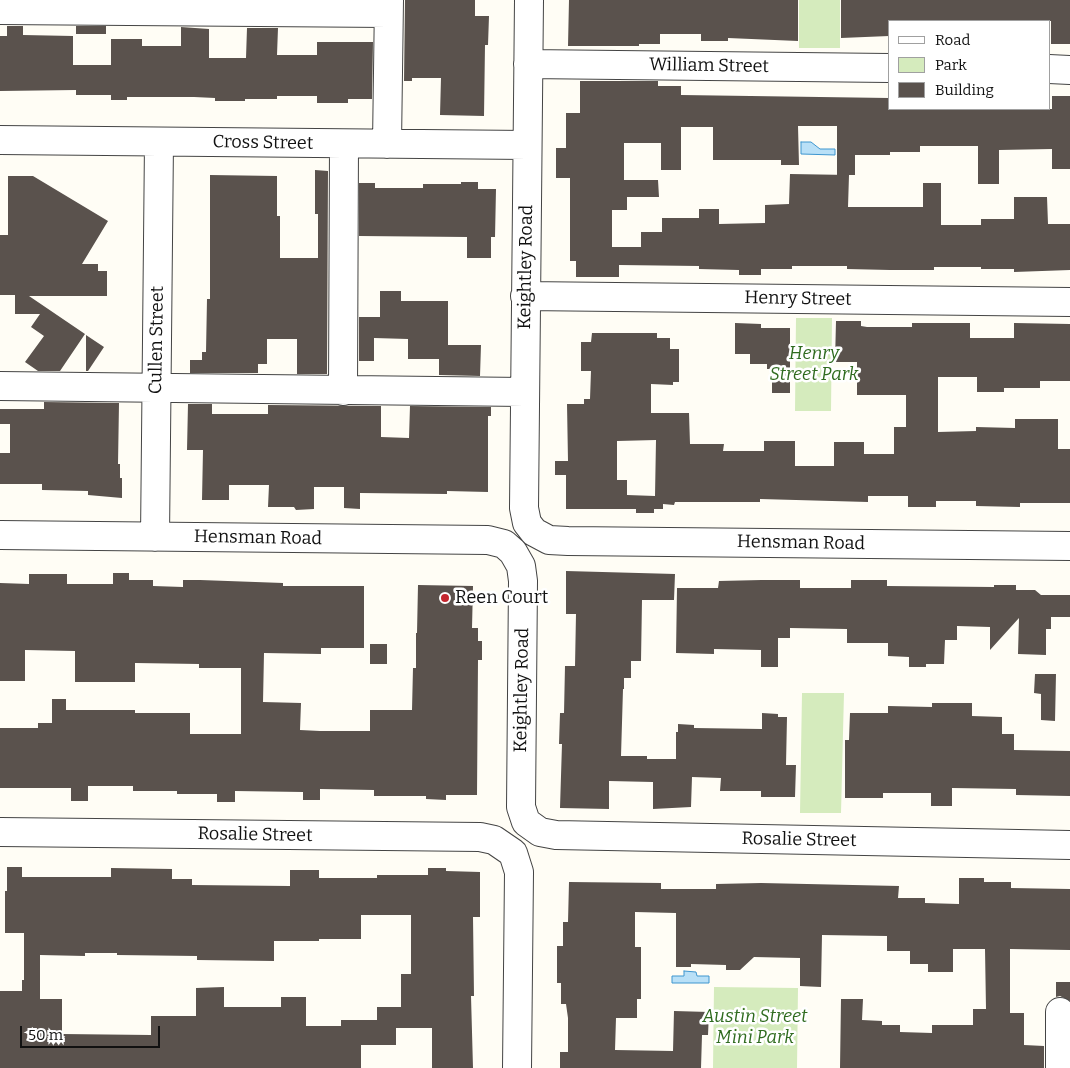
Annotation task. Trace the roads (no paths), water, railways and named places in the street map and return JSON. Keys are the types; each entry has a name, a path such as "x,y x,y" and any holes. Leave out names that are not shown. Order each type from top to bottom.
{"street":[{"name":"Keightley Road","path":"529,0 524,508 527,523 534,532"},
{"path":"0,10 389,6 387,144"},
{"name":"William Street","path":"528,64 888,68"},
{"path":"1050,70 1070,70"},
{"name":"Cross Street","path":"0,140 527,146"},
{"name":"Cullen Street","path":"155,537 159,142"},
{"path":"343,391 344,144"},
{"name":"Henry Street","path":"525,296 1070,302"},
{"path":"0,386 524,392"},
{"name":"Hensman Road","path":"534,532 549,540 568,541 1070,546"},
{"name":"Hensman Road","path":"0,535 488,540 504,544 513,552"},
{"name":"Keightley Road","path":"513,552 521,566 523,581 521,807 523,816 531,826"},
{"name":"Rosalie Street","path":"531,826 540,832 556,835 1070,845"},
{"name":"Rosalie Street","path":"0,832 480,837 494,840 509,848 518,863 520,872 517,1068"},
{"path":"1060,1012 1060,1068"}],"water":[{"path":"801,142 811,142 820,149 835,149 835,155 801,154"},
{"path":"684,971 696,972 697,976 709,976 709,983 672,983 672,976 684,976"}],"place":[{"name":"Reen Court","path":"445,598"}],"park label":[{"name":"Henry Street Park","path":"814,364"},
{"name":"Austin Street Mini Park","path":"755,1027"}]}
